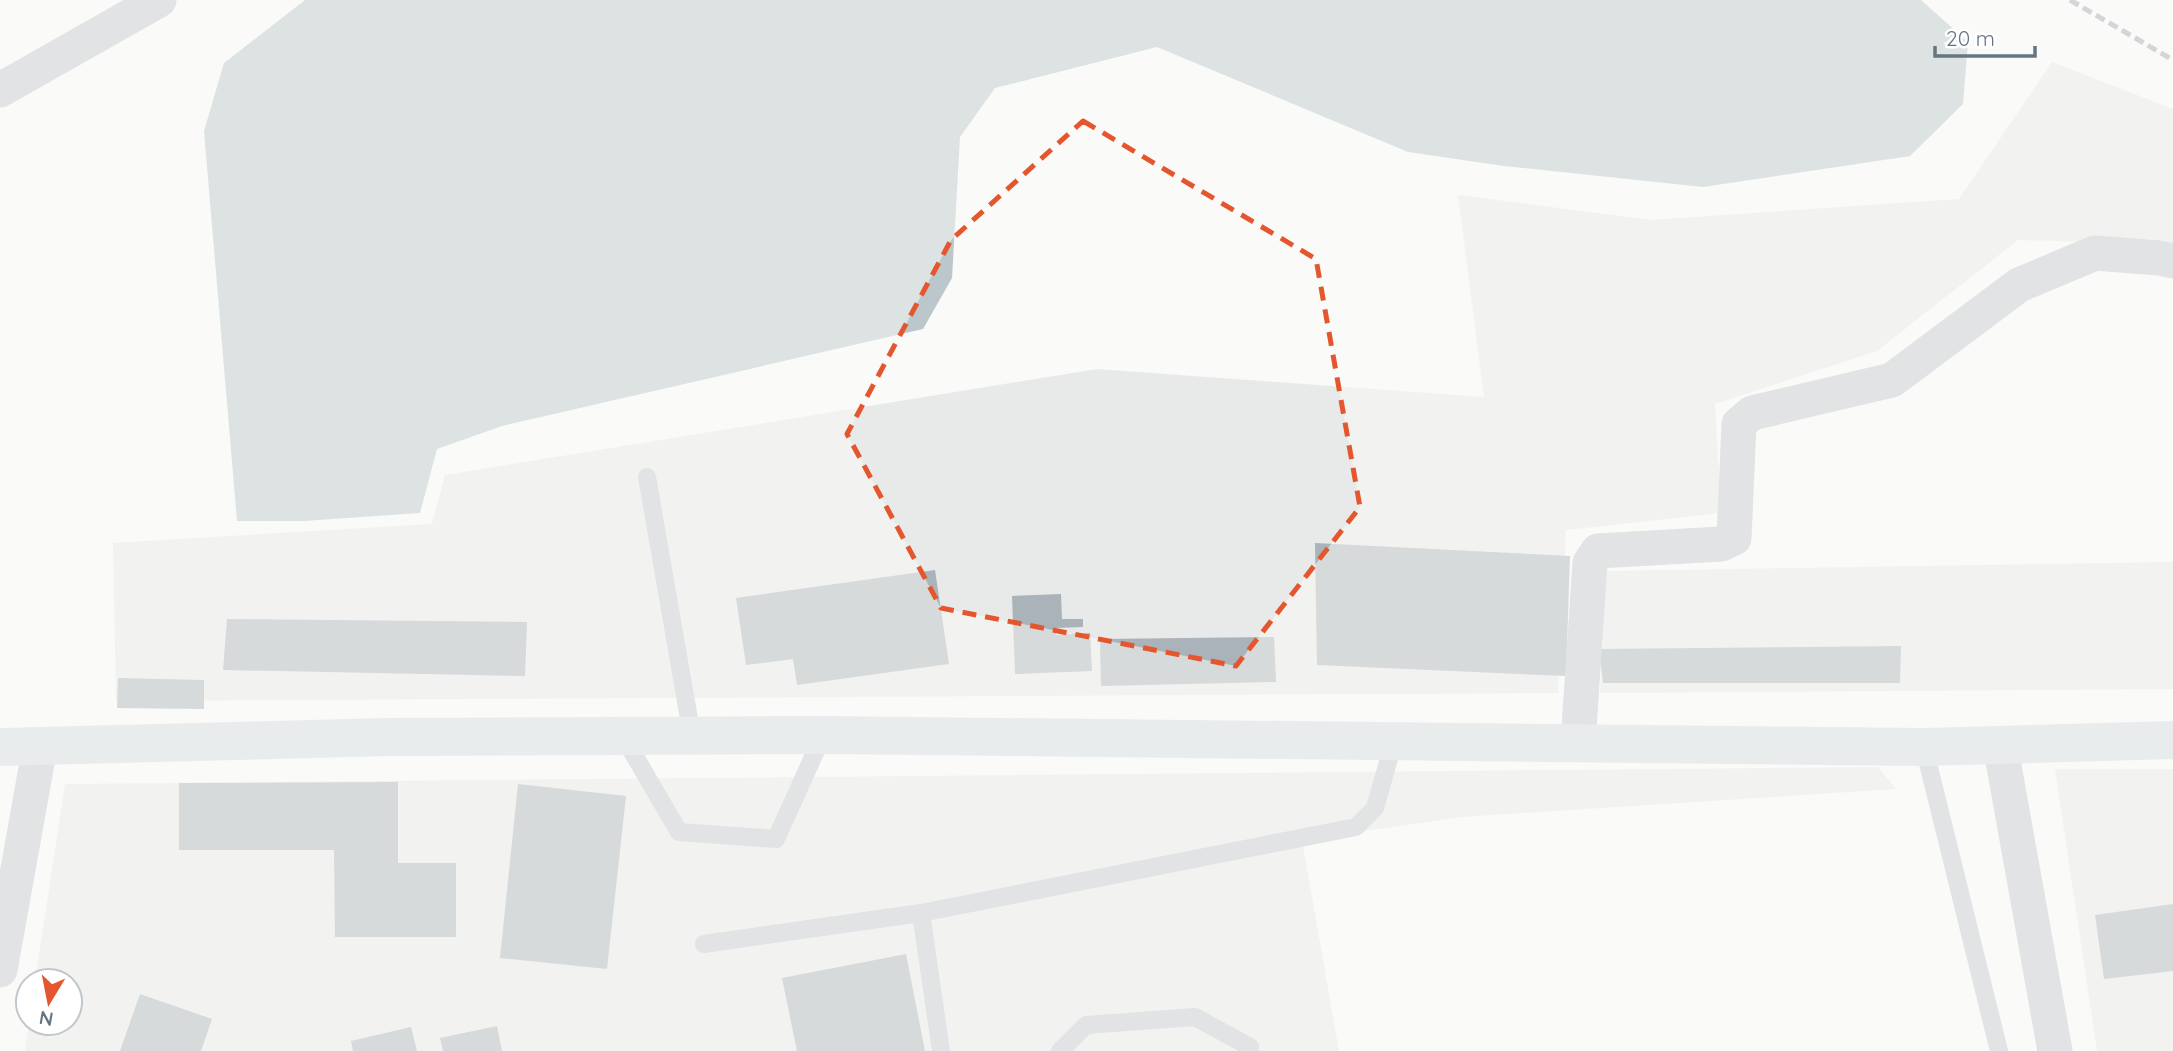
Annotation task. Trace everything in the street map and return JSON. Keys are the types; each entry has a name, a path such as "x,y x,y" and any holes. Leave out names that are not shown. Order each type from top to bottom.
{"main road":[{"path":"0,747 387,737 823,735 1924,747 2173,740"}],"street":[{"path":"0,90 159,0"},
{"path":"1578,743 1590,563 1598,551 1721,544 1734,538 1739,424 1752,413 1892,380 2019,285 2095,253 2173,261"},
{"path":"2000,744 2054,1051"},
{"path":"0,970 40,746"}],"lane":[{"path":"648,477 692,736"},
{"path":"623,736 679,832 776,839 823,735"},
{"path":"704,944 921,913 1356,827 1375,808 1394,741"},
{"path":"1924,747 1999,1051"},
{"path":"921,913 941,1051"},
{"path":"1060,1051 1086,1026 1195,1017 1250,1047 1251,1051"}],"highlighted area":[{"path":"1083,121 1316,259 1360,507 1236,666 941,608 847,434 951,240"}],"shaded area":[{"path":"305,0 1921,0 1968,42 1963,104 1910,156 1703,187 1504,166 1408,152 1157,47 995,88 960,137 952,278 923,329 502,426 437,449 420,513 304,521 237,521 204,131 224,63"},
{"path":"2052,62 2173,109 2173,244 2018,240 1877,351 1715,404 1721,513 1566,530 1558,693 116,701 113,543 432,524 445,475 1097,369 1484,397 1458,195 1651,220 1959,199"},
{"path":"2173,562 2173,689 1600,693 1606,571"},
{"path":"1878,767 1896,789 1462,817 1302,840 1339,1051 25,1051 27,1037 84,1037 84,967 37,967 65,784"},
{"path":"2055,769 2173,769 2173,1051 2097,1051"}],"building":[{"path":"1315,543 1570,556 1566,676 1317,665"},
{"path":"935,570 949,664 797,685 793,659 746,665 736,598"},
{"path":"1061,594 1062,619 1083,619 1083,627 1055,628 1056,635 1090,633 1092,671 1015,674 1012,596"},
{"path":"227,619 527,622 525,676 223,670"},
{"path":"1274,637 1276,682 1101,686 1100,639"},
{"path":"1901,646 1900,683 1603,683 1599,649"},
{"path":"118,678 204,680 204,709 117,708"},
{"path":"398,782 398,863 456,863 456,937 335,937 334,850 179,850 179,783"},
{"path":"518,784 626,796 607,969 500,958"},
{"path":"2173,904 2173,971 2104,979 2095,915"},
{"path":"906,954 925,1051 797,1051 782,978"},
{"path":"140,994 212,1019 201,1051 120,1051"},
{"path":"497,1026 502,1051 443,1051 440,1038"},
{"path":"411,1027 417,1051 353,1051 351,1041"}],"railway":[{"path":"2070,0 2173,60"}]}
